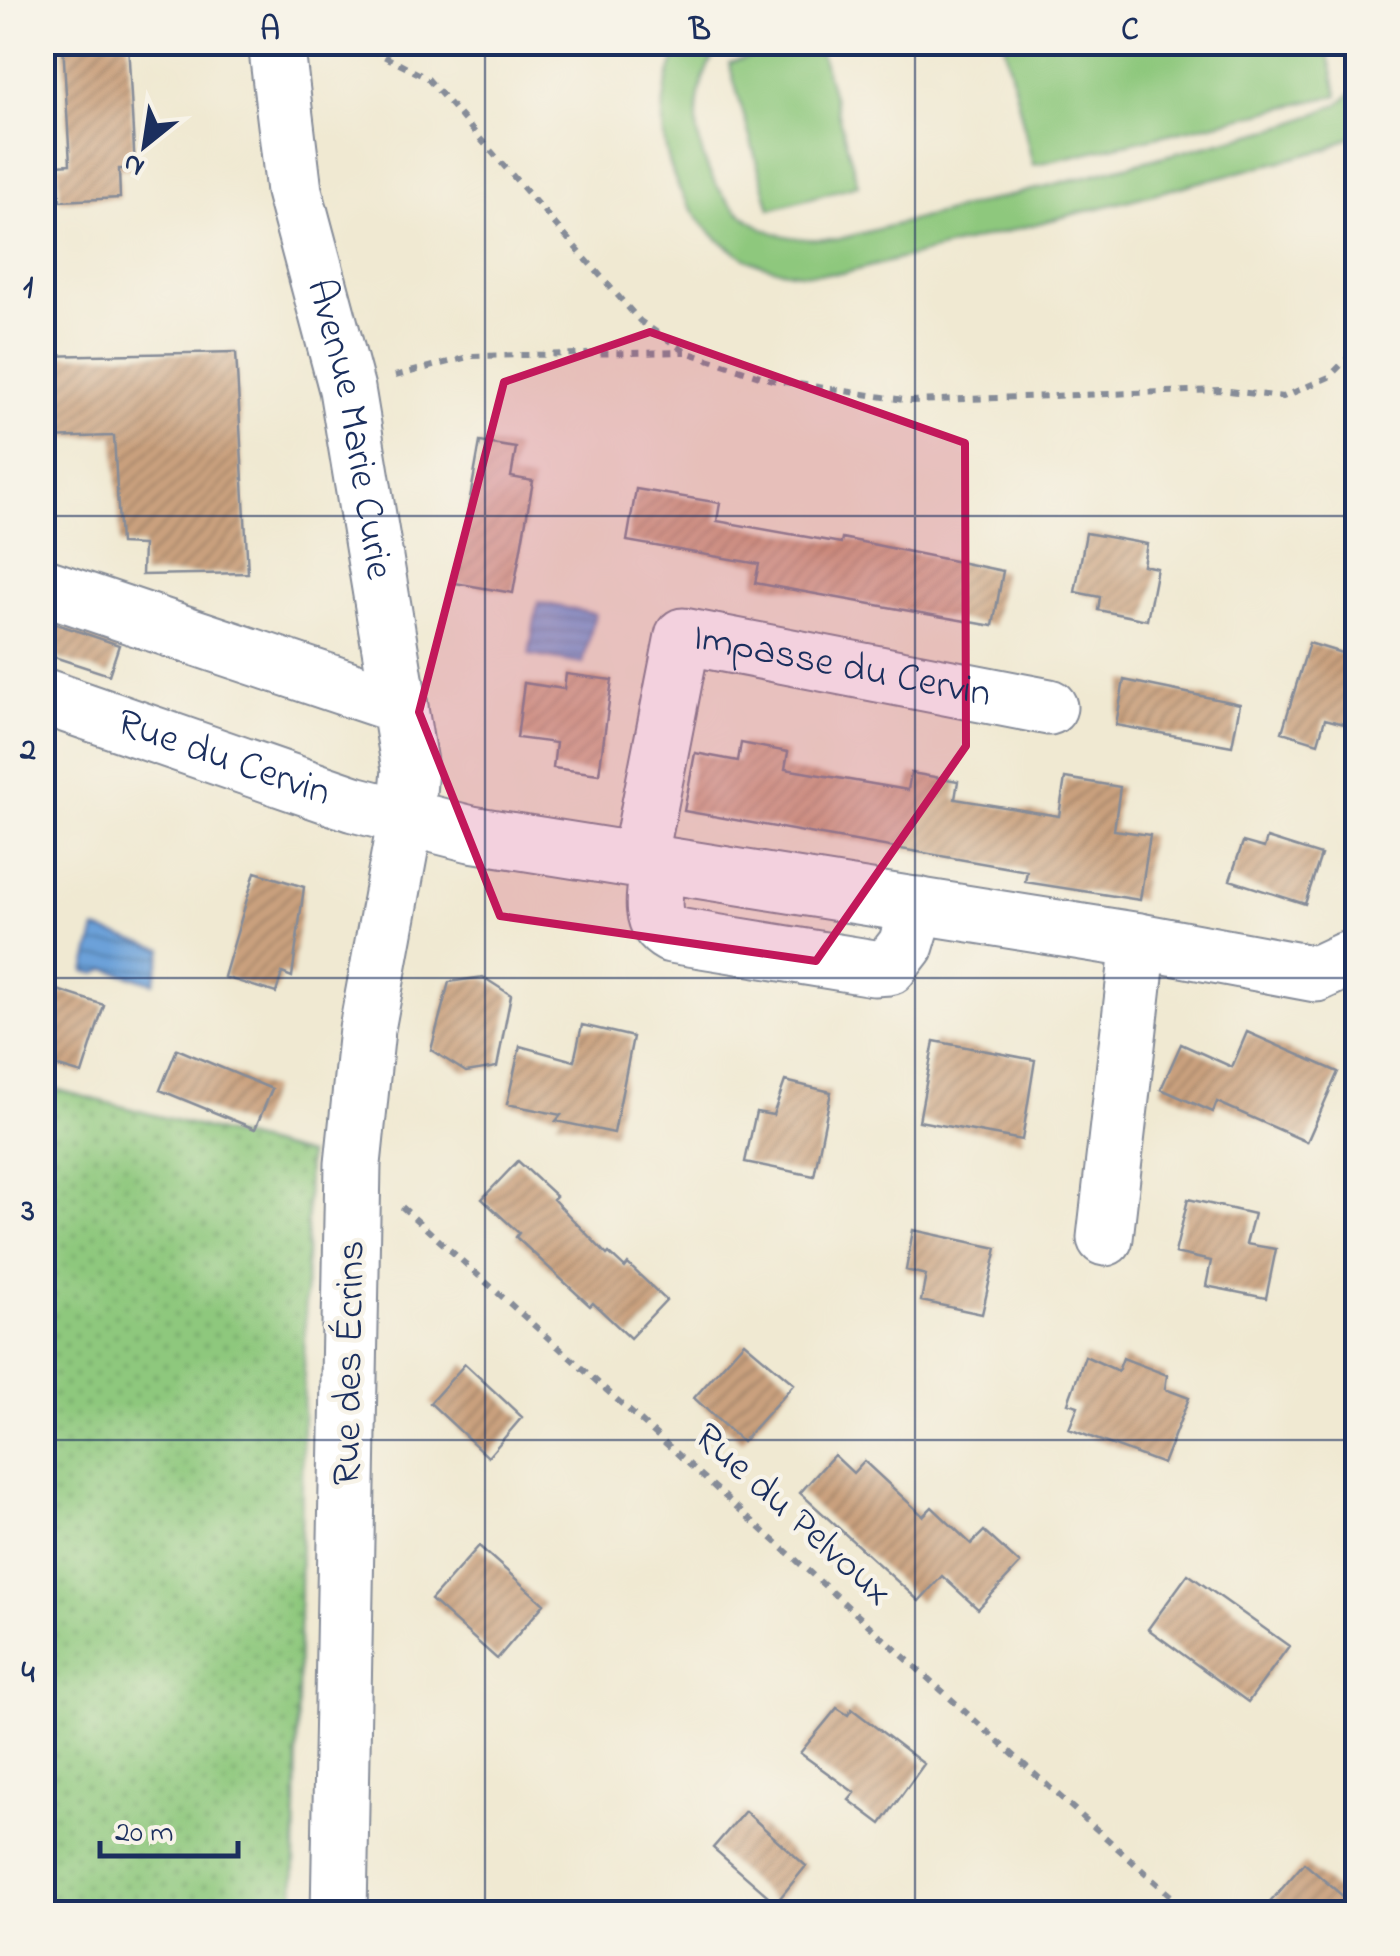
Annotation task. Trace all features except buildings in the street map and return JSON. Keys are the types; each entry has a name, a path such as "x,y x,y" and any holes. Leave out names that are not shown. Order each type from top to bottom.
{"street":[{"name":"Avenue Marie Curie","path":"276,42 294,191 347,388 410,769 406,818"},
{"path":"42,586 400,706"},
{"name":"Impasse du Cervin","path":"649,861 683,636 1049,707"},
{"name":"Rue du Cervin","path":"42,696 354,804 406,818"},
{"path":"406,818 471,834 1139,940 1316,974 1346,960 1358,963"},
{"name":"Rue des Écrins","path":"340,1914 353,1164 370,1009 406,818"},
{"path":"1105,1238 1139,940"}],"path":[{"path":"356,42 426,78 640,322 686,352 772,380 910,401 1220,390 1283,397 1329,377 1358,348"},
{"path":"347,388 472,356 686,352"},
{"name":"Rue du Pelvoux","path":"353,1164 1191,1914"}],"highlighted area":[{"path":"650,332 965,443 966,746 816,961 500,916 419,712 504,382"}],"green space":[{"path":"802,42 818,43 858,185 770,209 729,63"},
{"path":"682,43 723,43 708,66 700,92 697,118 708,170 740,213 763,228 800,238 839,239 1291,124 1337,105 1357,89 1357,133 1328,149 845,273 794,272 757,263 719,240 681,192 669,163 664,103 670,72"},
{"path":"1004,43 1325,43 1338,95 1033,165"},
{"path":"43,1086 308,1155 294,1913 43,1913"}],"water":[{"path":"538,602 595,614 583,664 529,655"},
{"path":"96,929 163,949 154,983 106,969 97,974 85,971"}]}
